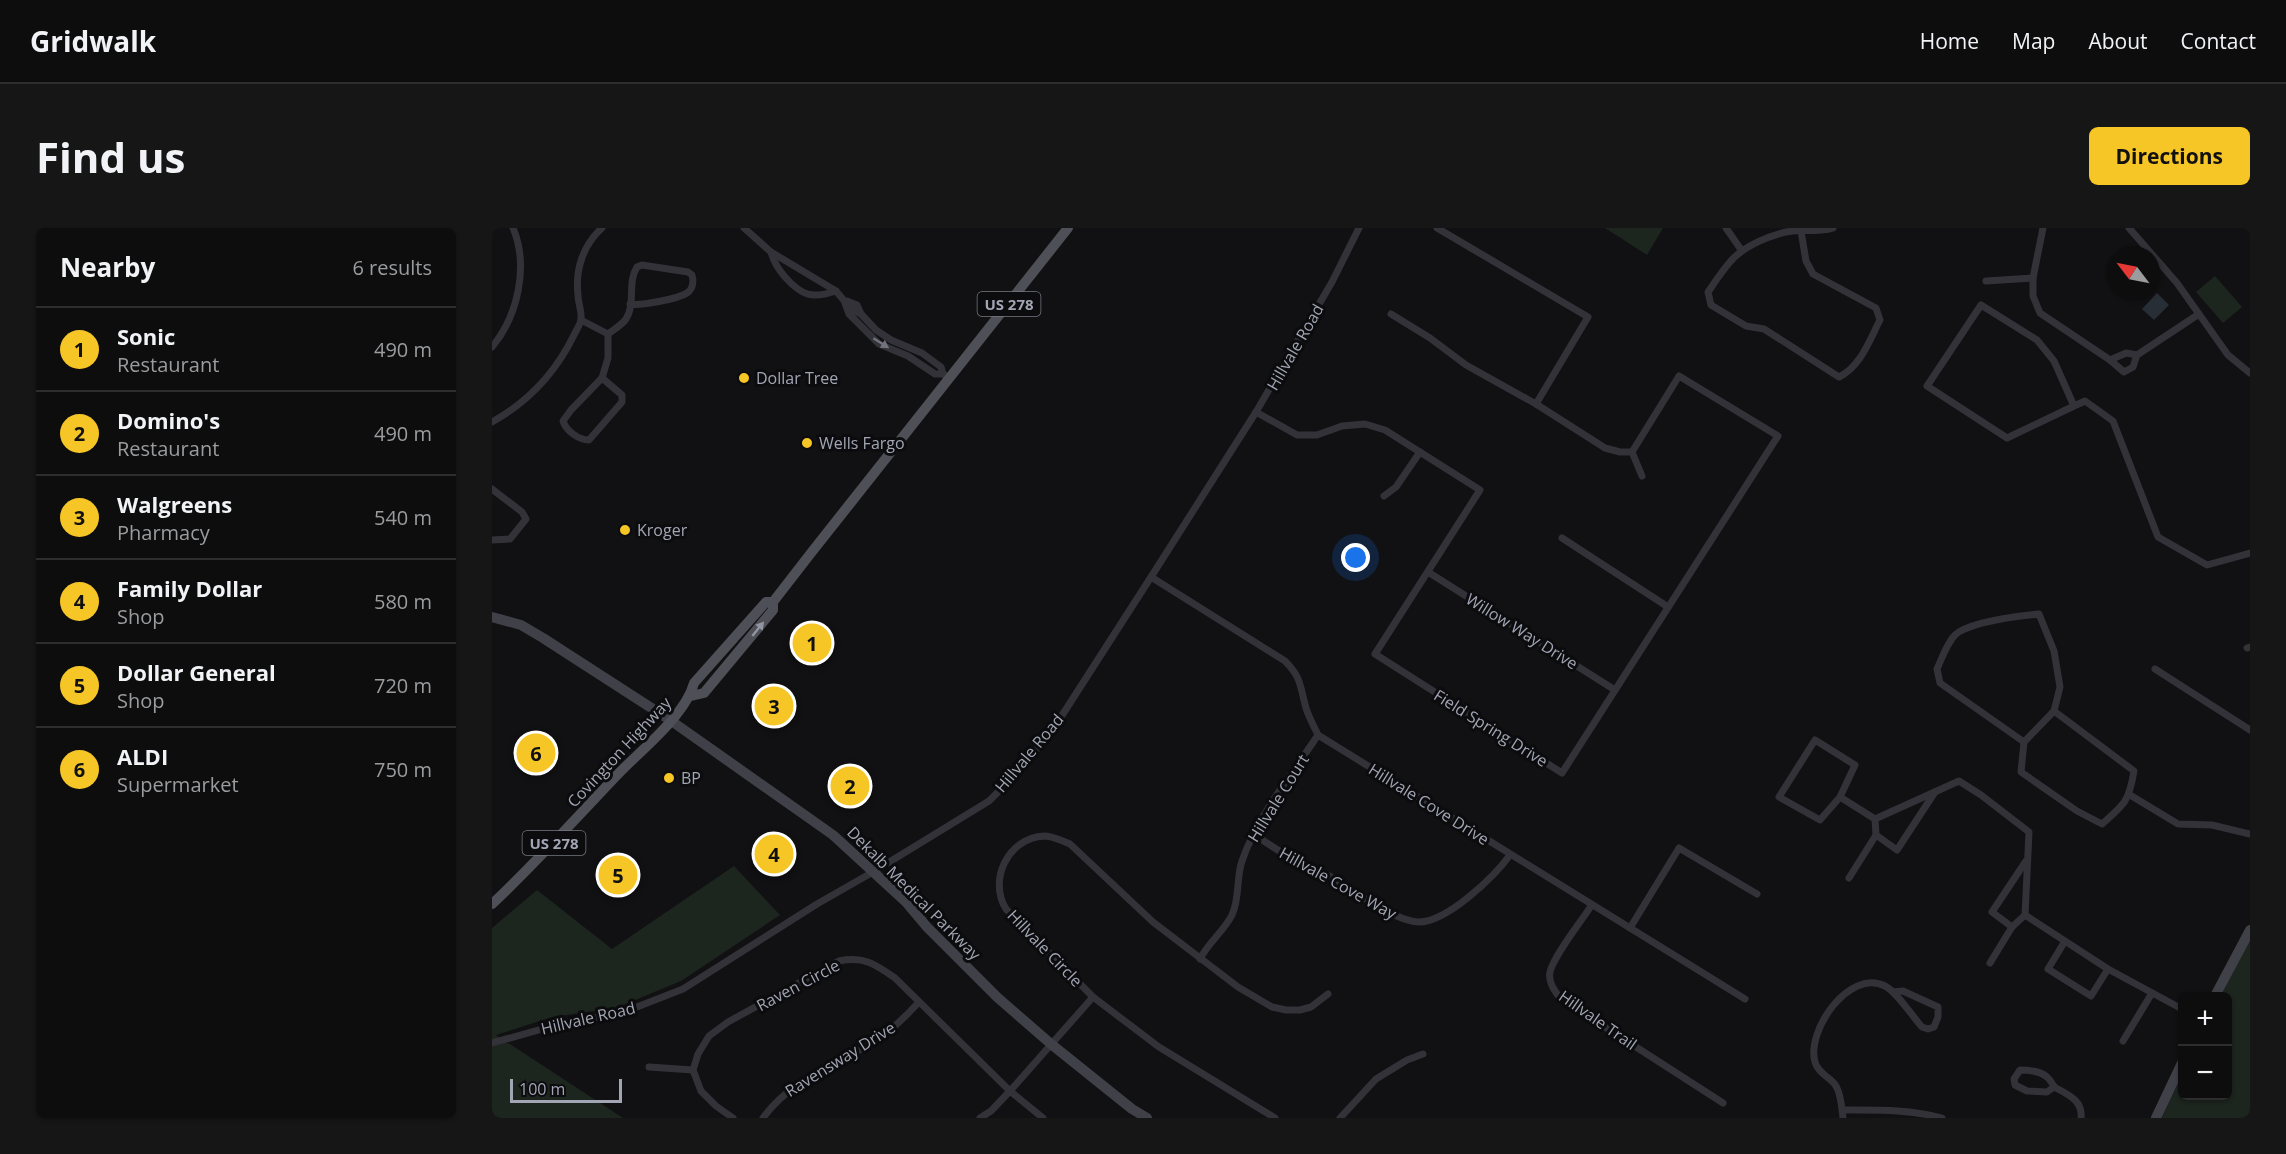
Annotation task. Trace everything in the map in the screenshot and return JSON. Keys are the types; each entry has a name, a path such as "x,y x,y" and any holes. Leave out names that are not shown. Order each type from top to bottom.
{"main road":[{"name":"Covington Highway","path":"492,904 555,842 670,720 691,696 694,683 766,602 773,602 946,376 1068,228"},
{"name":"Dekalb Medical Parkway","path":"492,617 521,626 543,638 670,720 833,835 906,902 927,927 997,997 1051,1044 1132,1109 1147,1118"},
{"path":"2217,992 2250,930"},
{"path":"2156,1118 2178,1071"}],"street":[{"path":"492,347 507,326 519,286 518,240 513,228"},
{"path":"492,422 513,410 533,393 563,357 581,320 577,293 582,252 602,228"},
{"path":"744,228 771,252 836,291 845,300 857,305 863,316 882,334 922,353 941,367 946,376"},
{"name":"Hillvale Road","path":"492,1043 567,1022 619,1014 683,989 817,904 989,801 1014,776 1052,731 1256,412 1332,282 1359,228"},
{"path":"1437,228 1588,317 1536,404"},
{"path":"1726,228 1742,251"},
{"path":"1802,231 1806,261 1813,274 1876,308 1880,320 1859,361 1849,372 1839,377 1764,329 1746,326 1711,305 1708,297 1708,292 1731,260 1742,251 1781,233 1802,231 1814,232 1833,228"},
{"path":"2043,228 2033,278 2033,296 2040,313 2124,372 2133,367 2137,355 2199,314"},
{"path":"2130,228 2177,283 2228,355 2250,373"},
{"path":"771,252 778,270 799,291 821,296 836,291"},
{"path":"608,334 626,320 629,312 632,273 637,267 642,265 688,272 692,275 692,287 687,293 648,304 630,304"},
{"path":"1986,281 2033,278"},
{"path":"845,300 849,314 879,344 908,356 935,374 946,376"},
{"path":"2074,406 2054,361 2037,340 1981,305 1927,386 2007,438 2085,401 2113,421 2158,537 2207,565 2250,553"},
{"path":"1391,314 1430,338 1466,365 1536,404 1605,448 1632,452 1642,476"},
{"path":"858,325 863,316"},
{"path":"581,320 608,334"},
{"path":"602,378 622,395 622,402 590,440 584,440 564,425 563,421 602,378 608,358 608,334"},
{"path":"2110,360 2126,353 2137,355"},
{"name":"Field Spring Drive","path":"1256,412 1297,435 1317,435 1342,426 1365,424 1385,429 1480,489 1375,654 1562,773 1778,436 1679,376 1632,452"},
{"path":"1384,496 1396,487 1420,452"},
{"path":"492,489 522,512 526,519 518,532 510,539 492,540"},
{"path":"1562,538 1668,607"},
{"name":"Willow Way Drive","path":"1428,572 1615,690"},
{"path":"1151,577 1285,661 1301,683 1307,710 1318,735"},
{"path":"2024,741 1940,683 1937,669 1956,634 1975,626 2009,617 2038,614 2054,651 2060,687 2054,711 2024,741 2021,772 2077,811 2102,824 2122,807 2130,795 2134,771 2054,711"},
{"path":"2155,669 2250,730"},
{"name":"Hillvale Court","path":"1200,959 1232,916 1237,900 1241,863 1253,834 1318,735"},
{"name":"Hillvale Cove Drive","path":"1318,735 1744,999"},
{"path":"1815,740 1855,765 1840,797 1820,820 1779,797 1815,740"},
{"path":"1875,819 1959,781 2029,832 2025,915 2012,927 1990,963"},
{"path":"1876,835 1897,850 1935,792"},
{"path":"2130,795 2178,824 2212,825 2250,834"},
{"path":"1840,797 1875,819"},
{"path":"1849,878 1876,835 1875,819"},
{"name":"Hillvale Cove Way","path":"1253,834 1299,863 1324,873 1405,920 1421,922 1437,917 1456,906 1499,869 1510,855"},
{"name":"Hillvale Circle","path":"1275,1118 1174,1057 1094,997 1026,931 1000,898 999,877 1003,866 1010,854 1021,844 1044,836 1056,838 1070,844 1153,922 1238,987 1272,1006 1300,1010 1311,1006 1328,994"},
{"path":"1630,928 1679,848 1757,894"},
{"path":"2012,927 1992,912 2028,859"},
{"name":"Hillvale Trail","path":"1591,906 1550,973 1552,987 1560,998 1723,1103"},
{"path":"2025,915 2109,969 2178,1007"},
{"path":"2066,941 2048,969 2091,996 2109,969"},
{"name":"Raven Circle","path":"693,1070 698,1054 708,1036 728,1022 839,961 854,958 873,963 895,978 1010,1091 1043,1118"},
{"path":"1893,992 1903,991 1938,1007 1938,1017 1934,1027 1928,1029 1922,1027 1893,992 1885,986 1863,983 1843,995 1823,1021 1814,1049 1815,1064 1823,1075 1836,1086 1843,1114 1894,1111 1925,1113 1942,1118"},
{"path":"2123,1041 2152,993"},
{"path":"980,1118 991,1111 1010,1091 1094,997"},
{"name":"Ravensway Drive","path":"763,1118 779,1097 800,1082 880,1037 919,1002"},
{"path":"1340,1118 1376,1078 1423,1054"},
{"path":"649,1068 693,1070 701,1091 733,1118"},
{"path":"2054,1087 2047,1092 2028,1091 2015,1085 2014,1079 2020,1070 2027,1070 2049,1078 2054,1087 2062,1090 2077,1102 2082,1111 2081,1118"}],"shaded area":[{"path":"1605,228 1663,228 1647,255"},
{"path":"2215,276 2242,307 2223,323 2196,292"},
{"path":"2160,296 2169,305 2154,320 2142,309 2150,300 2160,300"},
{"path":"734,866 780,915 681,981 616,1008 552,1017 496,1035 623,1118 492,1118 492,928 537,890 612,949"},
{"path":"2250,937 2250,1118 2162,1118 2178,1084 2178,1100 2232,1100 2232,992 2223,992"}],"place":[{"name":"Dollar Tree","path":"744,378"},
{"name":"Wells Fargo","path":"807,443"},
{"name":"Kroger","path":"625,530"},
{"name":"Sonic","path":"812,643"},
{"name":"Walgreens","path":"774,706"},
{"name":"ALDI","path":"536,753"},
{"name":"BP","path":"669,778"},
{"name":"Domino's","path":"850,786"},
{"name":"Family Dollar","path":"774,854"},
{"name":"Dollar General","path":"618,875"}]}
